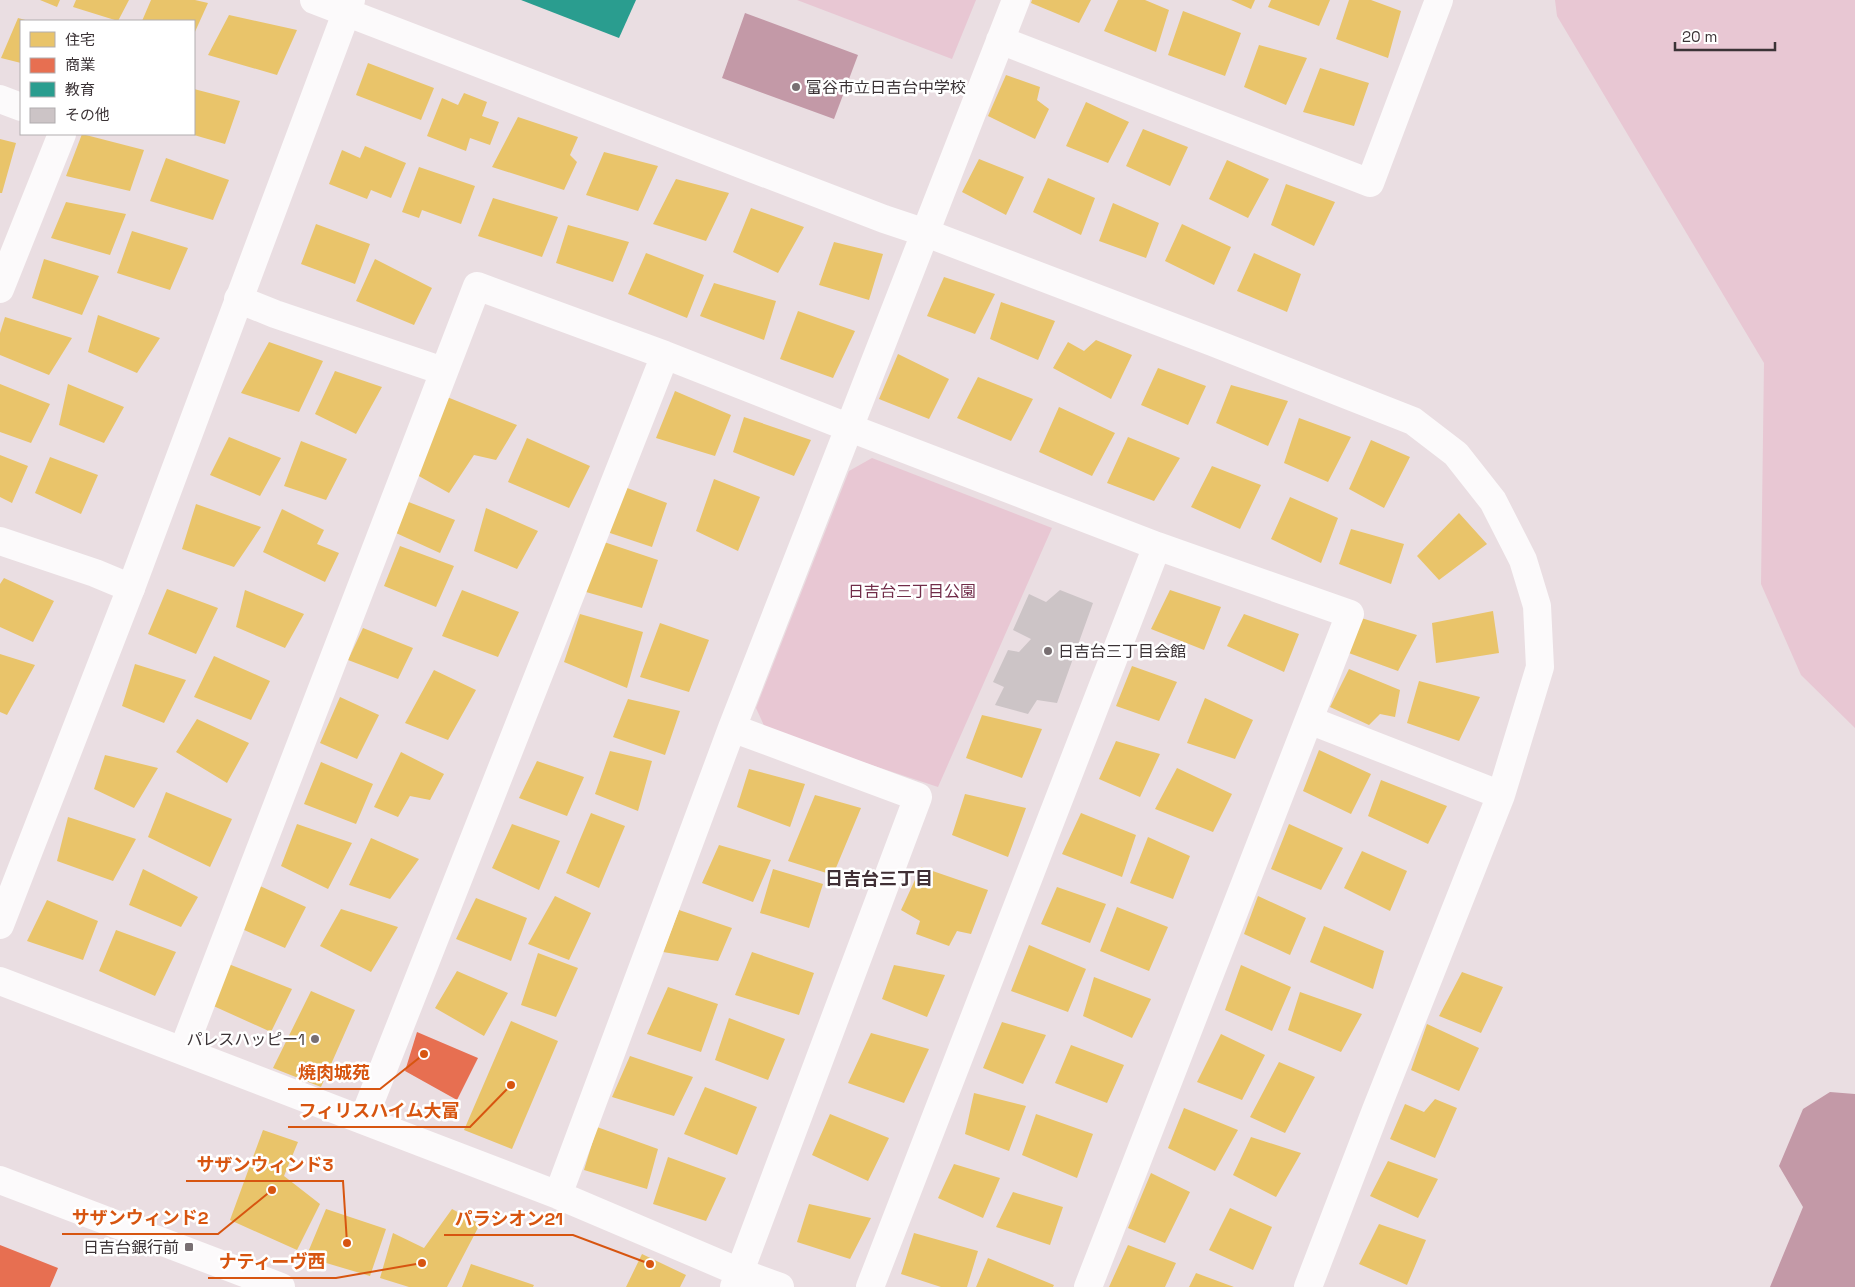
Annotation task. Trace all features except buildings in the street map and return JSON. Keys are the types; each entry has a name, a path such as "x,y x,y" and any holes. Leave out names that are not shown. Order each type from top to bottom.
{"street":[{"path":"314,0 349,6 866,212 1212,342 1413,421 1456,454 1493,501 1523,560 1536,606 1540,667 1501,795 1308,1287"},
{"path":"558,1195 732,728 1016,0"},
{"path":"1000,40 1370,183 1439,0"},
{"path":"0,925 131,588 349,6"},
{"path":"0,98 20,107"},
{"path":"0,289 62,135"},
{"path":"183,1050 476,286 665,355 1157,546 1350,614 1088,1287"},
{"path":"238,299 443,371"},
{"path":"363,1120 665,355"},
{"path":"0,541 95,573 131,588"},
{"path":"870,1287 1157,546"},
{"path":"1309,720 1501,795"},
{"path":"732,728 918,797 737,1280"},
{"path":"0,981 558,1195 737,1280 780,1287"},
{"path":"0,1180 281,1287"}],"green space":[{"path":"797,0 976,0 952,59"},
{"path":"1555,0 1855,0 1855,728 1801,675 1761,584 1764,363 1557,16"},
{"name":"日吉台三丁目公園","path":"872,458 1052,528 938,787 766,730 756,708 849,471"}],"shaded area":[{"path":"745,13 858,55 834,119 722,78"},
{"path":"1830,1092 1855,1094 1855,1287 1770,1287 1803,1207 1779,1166 1803,1109"}],"place":[{"name":"富谷市立日吉台中学校","path":"796,87"},
{"name":"日吉台三丁目会館","path":"1048,651"},
{"name":"パレスハッピー1","path":"315,1039"},
{"name":"焼肉城苑","path":"424,1054"},
{"name":"フィリスハイム大富","path":"511,1085"},
{"name":"サザンウィンド2","path":"272,1190"},
{"name":"サザンウィンド3","path":"347,1243"},
{"name":"日吉台銀行前","path":"189,1247"},
{"name":"ナティーヴ西","path":"422,1263"},
{"name":"パラシオン21","path":"650,1264"}],"district":[{"name":"日吉台三丁目","path":"879,879"}]}
